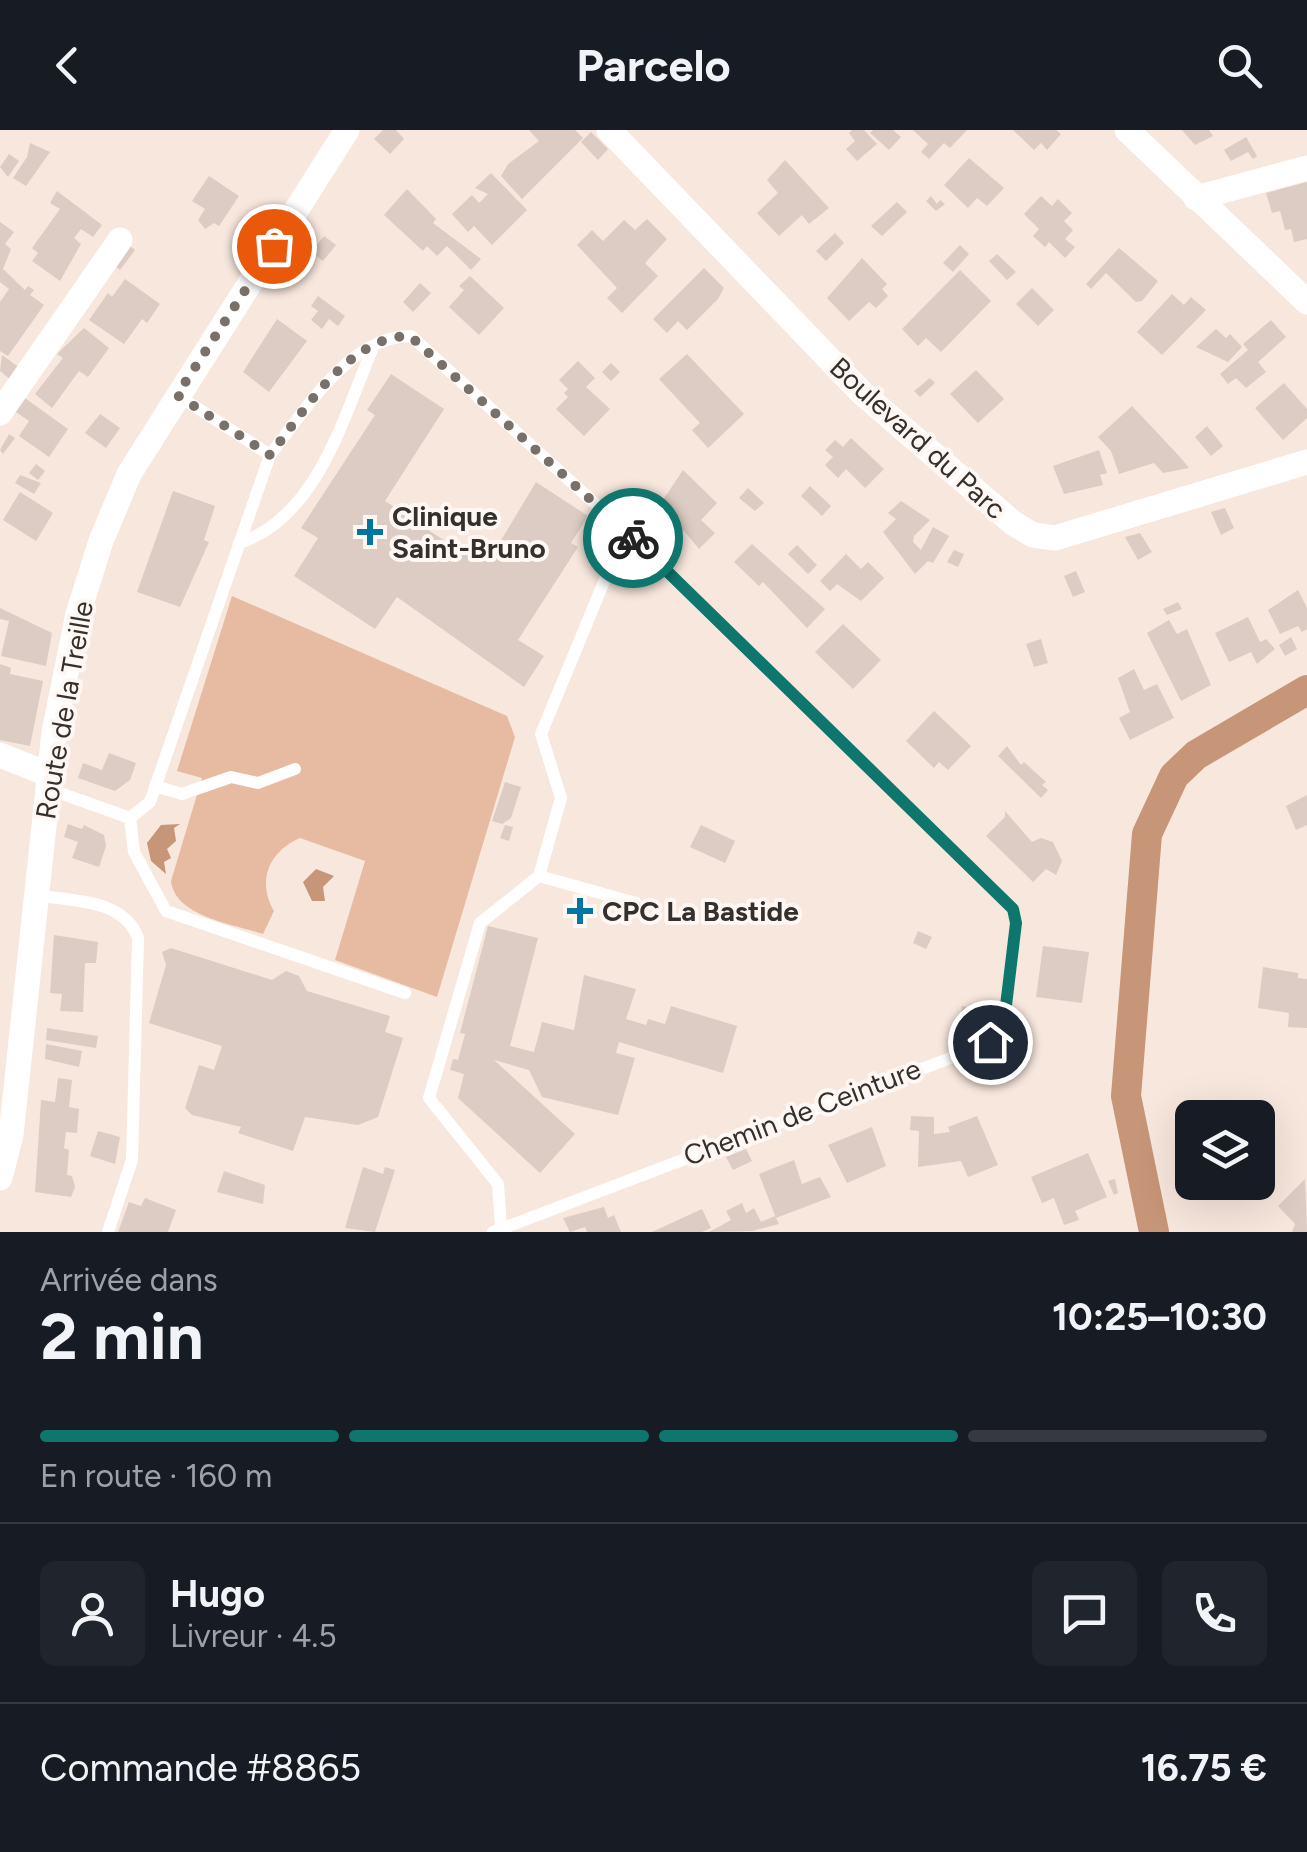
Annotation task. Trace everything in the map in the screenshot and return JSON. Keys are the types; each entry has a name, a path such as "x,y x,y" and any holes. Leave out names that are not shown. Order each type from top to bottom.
{"street":[{"name":"Route de la Treille","path":"0,1178 11,1135 47,781 78,614 101,540 129,474 177,395 236,311 347,130"},
{"name":"Boulevard du Parc","path":"609,130 862,393 1013,523 1033,535 1055,538 1307,462"},
{"path":"1127,130 1307,302"},
{"path":"1196,198 1307,168"},
{"path":"0,413 120,240"},
{"path":"0,755 47,781"}],"lane":[{"name":"Chemin de Ceinture","path":"373,347 388,336 410,336 626,531 1013,909 1016,923 1004,1022 990,1042 497,1230"},
{"path":"130,818 150,802 270,455 333,376 373,347"},
{"path":"239,543 268,534 319,474 373,347"},
{"path":"177,395 270,455"},
{"path":"497,1230 498,1184 429,1098 480,923 539,876 561,798 541,734 626,531"},
{"path":"155,786 182,794 231,777 258,783 295,768"},
{"path":"47,781 130,818"},
{"path":"130,818 134,852 166,910 404,993"},
{"path":"539,876 636,903"},
{"path":"34,895 118,912 132,922 138,938 132,1160 108,1232"}],"shaded area":[{"path":"232,596 507,716 515,737 437,997 335,960 365,861 300,838 290,844 274,859 266,878 274,911 263,934 194,911 175,893 171,881 202,778 177,771"},
{"path":"180,824 174,828 176,841 167,849 171,858 164,862 166,874 151,861 147,843 161,825"},
{"path":"316,869 334,876 323,887 325,901 312,901 303,882"}],"building":[{"path":"383,130 396,130 404,139 390,154 374,139"},
{"path":"529,130 575,130 583,138 522,199 501,176 508,164 539,141"},
{"path":"864,130 877,144 857,161 846,149 855,141 849,133"},
{"path":"893,130 901,137 889,150 870,133"},
{"path":"913,130 967,130 950,148 944,143 929,159 921,152 928,144"},
{"path":"1013,130 1056,130 1061,134 1047,150 1041,143 1034,150"},
{"path":"1182,130 1209,130 1213,136 1195,145"},
{"path":"591,132 608,149 598,160 581,142"},
{"path":"1246,137 1257,156 1253,159 1248,152 1231,161 1224,150"},
{"path":"30,143 50,152 26,186 13,178 27,157"},
{"path":"9,154 19,161 8,177 0,167"},
{"path":"969,158 1004,188 987,206 977,198 968,208 944,185"},
{"path":"785,160 829,208 809,224 802,215 779,236 757,213 778,193 767,180"},
{"path":"491,173 527,210 492,245 474,226 468,232 452,214 472,195 479,203 488,194 475,188"},
{"path":"209,176 239,196 219,226 214,223 205,229 198,220 205,209 192,201"},
{"path":"1307,182 1307,239 1294,242 1291,229 1285,230 1280,211 1272,213 1266,193"},
{"path":"407,189 436,219 433,223 481,259 471,270 447,246 437,256 427,246 423,251 384,215"},
{"path":"57,191 102,225 93,237 81,229 74,238 81,244 60,281 32,261 38,253 32,248 60,209 50,203"},
{"path":"931,196 937,204 940,200 945,204 936,211 926,201"},
{"path":"1041,196 1052,206 1058,199 1072,213 1064,221 1073,230 1065,239 1075,247 1065,258 1049,242 1045,247 1033,236 1039,229 1024,214"},
{"path":"897,202 907,212 882,236 871,226"},
{"path":"647,219 667,239 645,263 658,276 622,313 607,298 617,288 577,245 592,230 603,241 624,220 635,230"},
{"path":"0,222 14,232 5,244 11,249 3,269 25,290 28,286 34,290 30,295 44,305 8,356 0,351 0,302 9,289 0,282"},
{"path":"835,233 844,243 826,261 816,251"},
{"path":"324,236 336,245 323,261 311,252"},
{"path":"126,243 135,250 120,270 111,263"},
{"path":"960,245 969,254 953,272 943,263"},
{"path":"1119,248 1158,281 1142,301 1136,302 1106,273 1091,289 1086,284"},
{"path":"997,254 1016,272 1007,280 989,261"},
{"path":"862,258 887,284 882,289 888,296 876,308 869,302 849,321 827,298"},
{"path":"704,268 724,288 718,299 687,330 678,321 667,333 653,319"},
{"path":"960,270 991,301 941,352 926,338 918,346 902,329"},
{"path":"470,276 504,308 479,335 449,307 464,290 459,286"},
{"path":"125,279 160,304 147,323 142,319 124,344 89,320 108,293 112,297"},
{"path":"420,283 431,293 413,312 403,302"},
{"path":"1032,288 1054,310 1038,326 1016,304"},
{"path":"1172,294 1184,305 1191,297 1206,310 1162,355 1137,332"},
{"path":"318,296 345,316 338,326 329,319 322,329 311,320 318,311 311,306"},
{"path":"277,319 307,341 269,392 243,372"},
{"path":"1271,320 1286,337 1258,362 1266,372 1246,388 1236,378 1228,384 1220,374 1248,350 1243,344"},
{"path":"84,328 109,348 88,377 79,371 52,408 35,394 63,358 57,354"},
{"path":"1216,329 1226,338 1230,334 1242,347 1228,362 1196,347"},
{"path":"687,354 744,414 708,448 692,430 700,423 659,379"},
{"path":"2,355 20,368 11,380 0,371"},
{"path":"578,361 595,378 586,387 610,409 584,436 556,409 568,397 564,393 568,389 559,380"},
{"path":"611,363 620,372 611,381 602,372"},
{"path":"976,370 1004,399 978,423 950,394"},
{"name":"Clinique Saint-Bruno","path":"391,374 444,409 385,501 445,541 448,536 488,562 536,482 588,516 571,543 578,547 518,640 544,656 524,687 397,597 375,629 294,576 318,538 301,528 375,415 367,410"},
{"path":"930,378 935,383 920,397 914,391"},
{"path":"1284,383 1307,409 1307,418 1283,440 1255,408"},
{"path":"22,396 68,429 49,457 19,436 29,421 13,410"},
{"path":"1132,406 1189,468 1163,473 1154,463 1119,474 1111,451 1098,437"},
{"path":"100,414 120,428 106,448 85,433"},
{"path":"1207,426 1223,446 1211,456 1195,437"},
{"path":"9,434 15,438 3,454 0,450"},
{"path":"851,438 884,469 865,488 846,469 838,478 825,465 833,457 825,450 835,440 843,447"},
{"path":"1099,450 1107,473 1100,475 1103,485 1064,494 1053,466"},
{"path":"36,464 45,471 38,480 29,473"},
{"path":"683,470 717,503 701,520 715,533 699,549 661,503"},
{"path":"20,475 41,483 34,494 15,483"},
{"path":"810,486 831,506 822,516 801,496"},
{"path":"748,488 764,503 755,511 739,498"},
{"path":"173,491 215,506 204,540 209,542 180,607 137,592"},
{"path":"20,492 53,513 36,541 3,520"},
{"path":"901,501 930,520 914,536 913,542 921,550 933,527 949,536 933,563 928,561 915,574 883,532 896,519 888,513"},
{"path":"1225,508 1234,528 1221,535 1211,512"},
{"path":"1140,533 1152,552 1138,560 1125,537"},
{"path":"752,544 825,609 807,628 763,582 759,586 734,562"},
{"path":"797,545 817,565 808,574 788,554"},
{"path":"954,550 964,554 958,567 947,562"},
{"path":"846,554 861,569 868,562 884,578 861,601 837,584 830,591 820,581"},
{"path":"1076,571 1085,592 1073,597 1064,576"},
{"path":"1298,590 1307,608 1307,629 1302,632 1298,626 1280,634 1268,610"},
{"path":"1178,602 1182,609 1167,615 1163,609"},
{"path":"0,608 52,633 46,666 1,656 9,621 0,619"},
{"path":"1248,617 1260,642 1266,639 1275,649 1257,664 1251,652 1229,662 1215,633"},
{"path":"1169,620 1177,634 1187,629 1211,685 1181,701 1147,633"},
{"path":"843,624 881,660 853,689 815,652"},
{"path":"1291,637 1297,649 1285,656 1279,645"},
{"path":"1041,639 1048,663 1034,667 1026,644"},
{"path":"0,664 11,668 10,674 43,681 30,746 0,740"},
{"path":"1134,669 1144,690 1157,684 1174,718 1130,740 1119,718 1130,712 1118,678"},
{"path":"934,711 971,746 948,770 939,762 934,768 906,741"},
{"path":"1007,746 1021,765 1024,762 1046,782 1042,785 1048,790 1041,798 998,756"},
{"path":"109,753 136,763 130,780 115,791 78,778 83,763 102,770"},
{"path":"505,782 521,787 511,818 502,824 492,821"},
{"path":"1307,795 1307,825 1296,830 1286,806"},
{"path":"1005,811 1032,842 1041,838 1053,842 1062,861 1056,875 1046,869 1033,882 986,836 1005,817"},
{"path":"68,824 82,829 84,825 104,835 106,846 99,867 72,858 78,842 64,837"},
{"path":"505,825 513,827 509,841 500,838"},
{"path":"701,825 735,841 725,863 690,847"},
{"path":"488,926 538,938 510,1046 534,1052 542,1022 574,1030 584,975 636,989 626,1019 646,1025 648,1019 665,1024 671,1006 737,1026 723,1073 619,1042 616,1053 635,1058 618,1115 542,1097 529,1070 494,1060 575,1134 540,1173 458,1098 464,1074 450,1070 453,1059 458,1060 465,1034 460,1033"},
{"path":"918,931 932,937 926,949 913,943"},
{"path":"54,935 98,942 96,963 85,963 83,1012 60,1011 62,994 50,993"},
{"path":"1043,946 1089,952 1082,1003 1036,997"},
{"path":"171,948 272,980 286,971 299,976 307,991 390,1016 385,1032 403,1038 378,1117 358,1125 305,1117 293,1151 238,1133 241,1127 192,1115 185,1108 199,1065 214,1070 222,1046 149,1023 166,965 162,952"},
{"path":"1263,967 1298,973 1298,978 1307,979 1307,1028 1288,1027 1289,1013 1258,1008"},
{"path":"962,1006 980,1009 978,1027 960,1024"},
{"path":"47,1028 98,1036 96,1048 46,1040"},
{"path":"46,1044 82,1051 79,1067 45,1059"},
{"path":"58,1078 72,1080 69,1107 79,1109 77,1133 66,1132 64,1148 69,1150 67,1175 72,1176 75,1187 71,1197 35,1192 41,1100 55,1102"},
{"path":"911,1116 934,1117 934,1134 950,1132 948,1127 977,1116 998,1165 968,1177 961,1161 918,1167 919,1131 910,1130"},
{"path":"872,1127 886,1166 847,1183 828,1145"},
{"path":"98,1131 120,1137 115,1164 90,1156"},
{"path":"746,1149 752,1161 733,1170 726,1157"},
{"path":"1088,1153 1107,1197 1075,1211 1079,1220 1064,1225 1054,1198 1042,1203 1031,1177"},
{"path":"794,1160 802,1184 820,1177 831,1197 776,1218 759,1174"},
{"path":"363,1167 383,1174 385,1167 395,1170 375,1232 345,1228"},
{"path":"224,1171 265,1185 263,1204 217,1192"},
{"path":"1115,1179 1118,1193 1114,1195 1108,1181"},
{"path":"1305,1179 1307,1232 1292,1232 1295,1224 1278,1206"},
{"path":"145,1198 176,1210 168,1232 118,1232 129,1202 141,1206"},
{"path":"742,1203 746,1213 754,1208 761,1222 775,1216 779,1224 752,1231 709,1232 731,1220 726,1211"},
{"path":"604,1207 608,1218 614,1215 621,1232 587,1232 585,1227 570,1232 563,1218"},
{"path":"702,1209 711,1228 702,1232 652,1232"}],"waterway":[{"path":"1154,1232 1126,1096 1147,834 1174,776 1196,755 1307,690"}],"way so far":[{"path":"274,246 236,311 177,395 270,455 333,376 388,336 410,336 633,538"}],"place":[{"name":"Clinique Saint-Bruno","path":"370,532"},
{"name":"CPC La Bastide","path":"580,911"}],"route":[{"path":"633,538 1013,909 1016,923 1004,1022 990,1042"}]}
